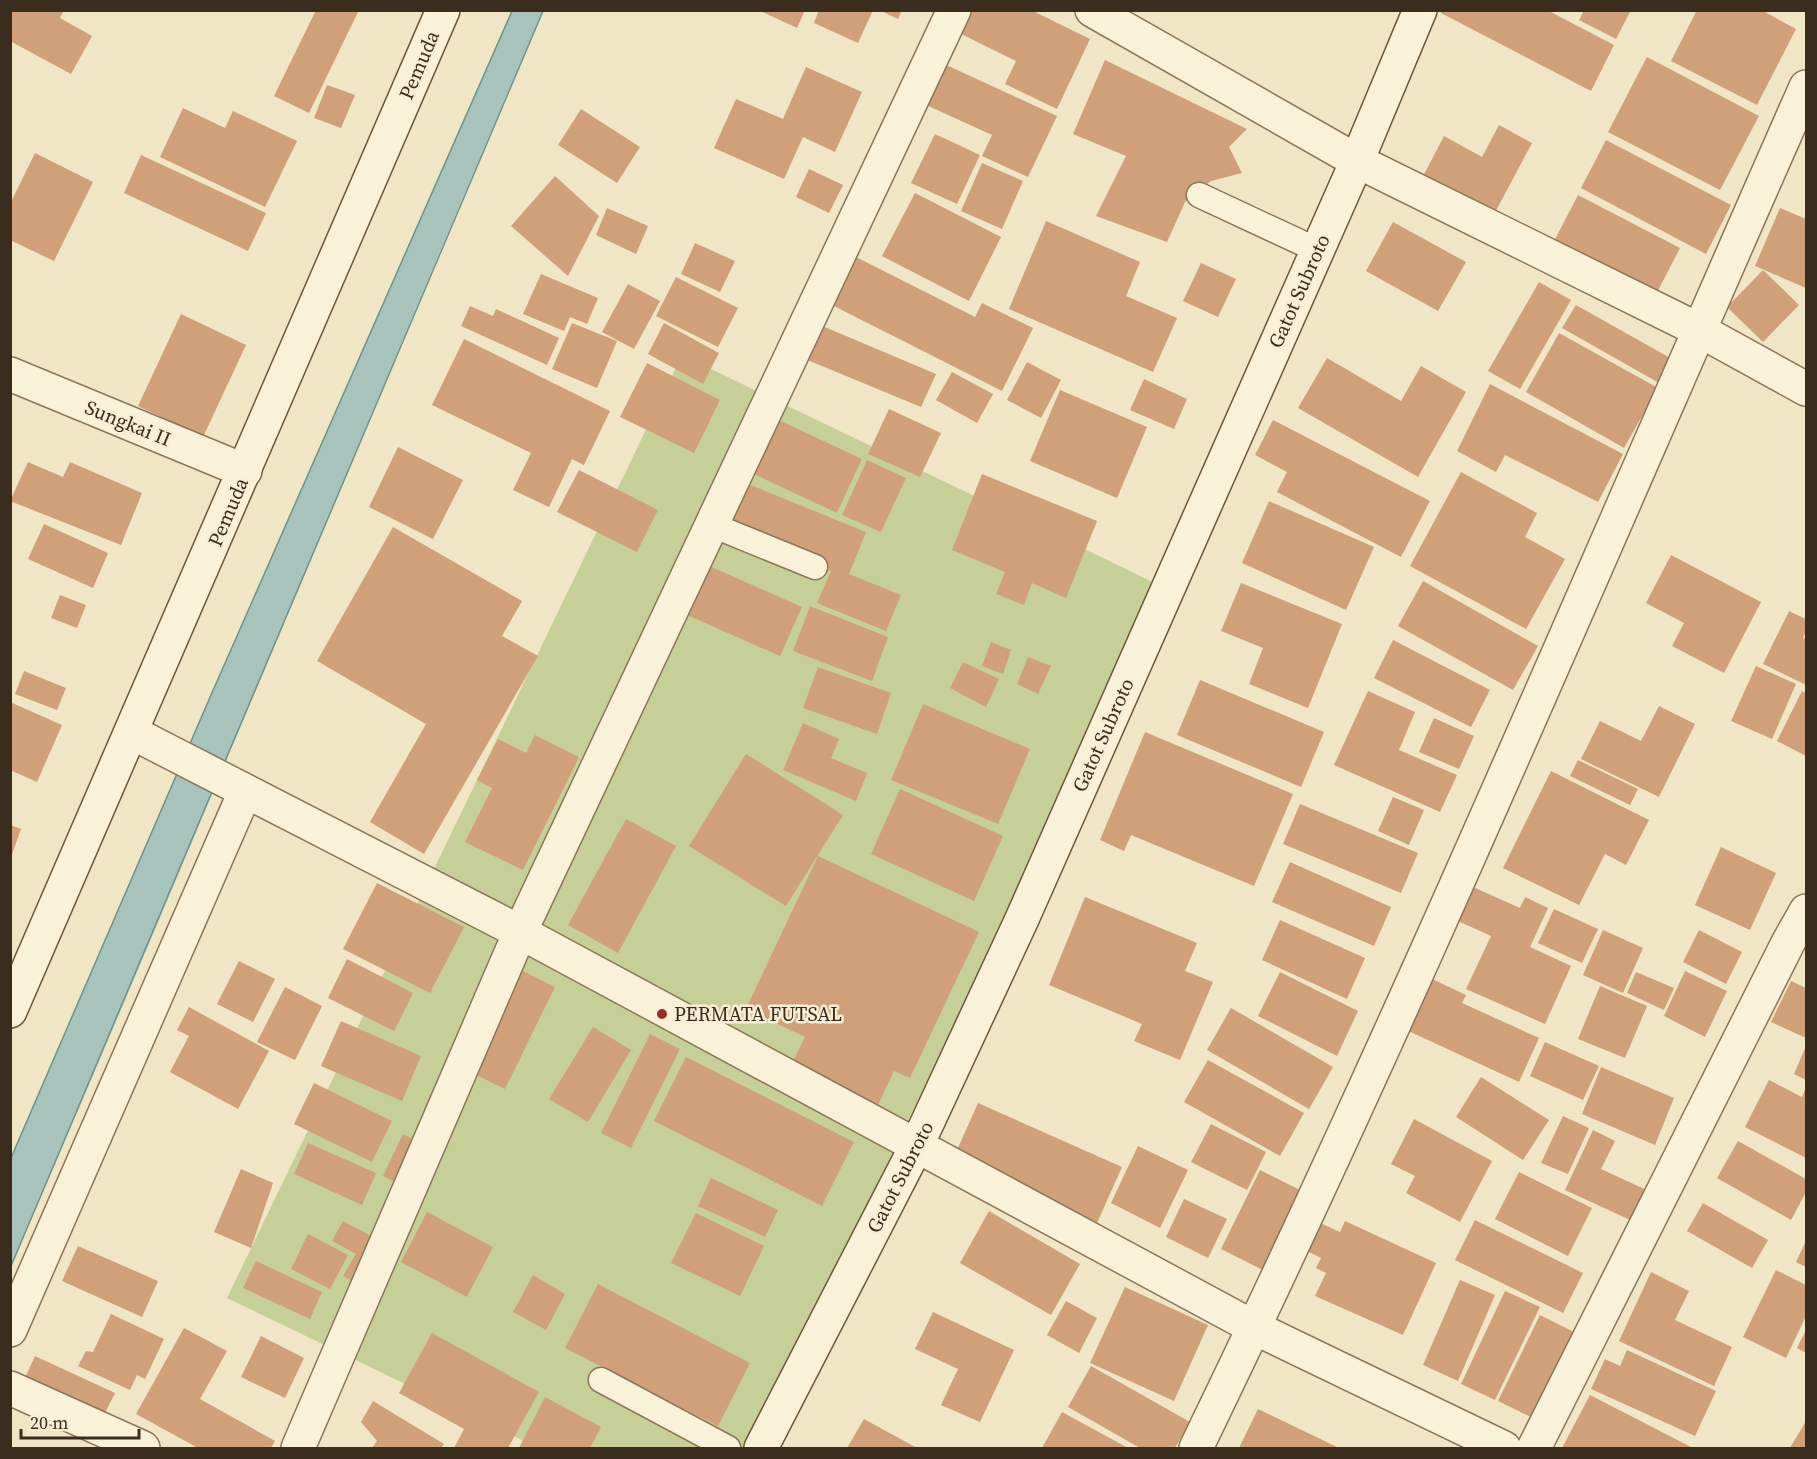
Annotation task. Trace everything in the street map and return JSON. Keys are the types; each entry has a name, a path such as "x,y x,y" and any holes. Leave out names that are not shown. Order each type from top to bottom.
{"street":[{"name":"Pemuda","path":"10,1011 443,10"},
{"path":"298,1449 520,932 954,10"},
{"path":"1092,10 1357,160 1699,330 1806,389"},
{"name":"Gatot Subroto","path":"761,1449 916,1147 1022,919 1357,160 1420,10"},
{"path":"1196,1449 1255,1328 1502,782 1806,87"},
{"name":"Sungkai II","path":"10,374 245,471"},
{"path":"132,733 520,932 1255,1328 1504,1449"},
{"path":"10,1330 233,785"},
{"path":"1534,1449 1806,911"},
{"path":"10,1388 143,1449"}],"lane":[{"path":"1198,195 1317,249"},
{"path":"712,525 815,567"},
{"path":"600,1380 728,1449"}],"green space":[{"name":"PERMATA FUTSAL","path":"682,355 1165,588 750,1448 538,1448 227,1298"}],"water":[{"path":"512,11 543,11 11,1266 11,1158 211,695"}],"building":[{"path":"10,10 64,10 60,18 92,36 71,74 10,41"},
{"path":"316,10 359,10 309,113 274,96"},
{"path":"758,10 805,10 797,28"},
{"path":"819,10 873,10 858,43 814,23"},
{"path":"879,10 902,10 898,19"},
{"path":"967,10 1031,10 1090,39 1057,109 1005,84 1016,61 957,32"},
{"path":"1442,10 1547,10 1614,45 1591,91 1441,13"},
{"path":"1584,10 1631,10 1616,39 1579,20"},
{"path":"1697,10 1761,10 1796,29 1757,105 1671,61"},
{"path":"1647,57 1759,116 1720,190 1608,132"},
{"path":"1105,60 1247,129 1229,147 1242,173 1211,181 1185,202 1167,242 1096,216 1126,156 1073,134"},
{"path":"942,63 1057,116 1028,177 982,156 992,135 924,104"},
{"path":"806,67 862,92 835,152 803,137 784,179 714,148 736,99 783,119"},
{"path":"327,85 355,95 341,128 314,118"},
{"path":"183,108 225,128 233,111 297,141 265,207 160,157"},
{"path":"581,109 640,147 617,183 558,145"},
{"path":"1499,125 1532,143 1490,222 1419,184 1444,136 1482,157"},
{"path":"935,134 980,155 957,204 911,183"},
{"path":"1606,140 1731,205 1706,254 1581,188"},
{"path":"35,153 93,182 54,261 10,240 10,204"},
{"path":"141,155 266,213 248,251 124,193"},
{"path":"982,163 1023,181 1002,229 961,211"},
{"path":"809,169 843,185 829,213 796,197"},
{"path":"555,176 599,216 568,276 511,226"},
{"path":"915,193 1001,237 969,301 882,256"},
{"path":"1578,195 1680,248 1651,304 1549,251"},
{"path":"607,208 648,226 636,254 596,235"},
{"path":"1780,208 1806,219 1806,288 1755,266"},
{"path":"1046,221 1140,262 1126,296 1177,318 1153,372 1009,309"},
{"path":"1393,222 1466,262 1438,311 1366,271"},
{"path":"695,243 735,261 720,292 681,274"},
{"path":"856,257 975,317 982,303 1033,328 1002,391 832,305"},
{"path":"1201,263 1236,279 1218,317 1183,301"},
{"path":"1763,270 1799,305 1763,342 1727,307"},
{"path":"541,274 598,298 587,324 570,317 564,331 523,314"},
{"path":"676,277 738,308 718,347 656,316"},
{"path":"1539,282 1571,300 1520,389 1488,371"},
{"path":"628,284 660,301 634,349 602,332"},
{"path":"1576,305 1672,359 1659,383 1562,328"},
{"path":"470,306 493,316 496,309 559,338 547,365 461,326"},
{"path":"181,314 246,345 203,437 138,406"},
{"path":"572,323 617,341 597,388 552,369"},
{"path":"664,323 719,353 703,384 648,354"},
{"path":"820,325 936,374 921,407 805,359"},
{"path":"1559,333 1658,388 1624,448 1526,392"},
{"path":"464,339 610,411 584,465 572,459 549,507 513,490 531,453 432,405"},
{"path":"1327,358 1401,401 1421,366 1466,392 1418,477 1298,408"},
{"path":"1027,362 1061,380 1041,418 1007,400"},
{"path":"647,363 720,400 694,453 620,417"},
{"path":"952,372 993,394 977,423 936,400"},
{"path":"1144,379 1187,399 1174,429 1130,410"},
{"path":"1490,384 1623,454 1598,502 1505,455 1496,472 1457,451"},
{"path":"1060,390 1147,427 1117,498 1030,461"},
{"path":"889,409 941,433 920,477 868,454"},
{"path":"768,415 862,459 837,513 743,469"},
{"path":"1273,420 1430,501 1401,557 1277,492 1287,472 1255,455"},
{"path":"398,447 463,480 433,539 369,507"},
{"path":"867,460 906,478 881,532 842,515"},
{"path":"28,462 63,477 70,462 142,493 121,545 10,501"},
{"path":"579,470 658,510 637,552 557,512"},
{"path":"1461,472 1537,513 1525,537 1565,559 1526,629 1410,566"},
{"path":"982,474 1097,521 1066,598 1032,583 1024,605 996,594 1005,572 952,550"},
{"path":"748,484 866,532 849,574 901,595 886,631 817,603 831,571 733,520"},
{"path":"1269,501 1374,547 1346,610 1242,563"},
{"path":"44,524 108,553 93,588 28,559"},
{"path":"393,527 522,601 502,636 538,656 424,854 370,822 426,724 317,661"},
{"path":"1671,555 1761,602 1724,673 1672,646 1684,623 1646,603"},
{"path":"700,562 802,607 780,656 678,611"},
{"path":"1423,581 1538,646 1513,690 1398,626"},
{"path":"1241,583 1342,624 1308,708 1249,684 1263,648 1221,631"},
{"path":"60,595 86,605 77,628 51,618"},
{"path":"810,606 888,637 872,681 793,651"},
{"path":"1789,611 1806,619 1806,631 1803,638 1806,639 1806,685 1763,664"},
{"path":"1393,640 1490,690 1471,727 1374,678"},
{"path":"991,642 1011,650 1003,674 982,666"},
{"path":"1028,657 1051,666 1038,694 1017,684"},
{"path":"963,662 999,679 986,707 950,688"},
{"path":"1756,666 1796,684 1772,739 1731,721"},
{"path":"818,667 891,693 877,734 803,708"},
{"path":"24,671 66,688 57,710 15,694"},
{"path":"1200,680 1324,732 1301,787 1177,735"},
{"path":"1368,691 1415,712 1399,750 1457,775 1440,812 1334,765"},
{"path":"1802,691 1806,693 1806,756 1777,741"},
{"path":"10,702 62,725 37,782 10,770"},
{"path":"923,704 1030,749 998,824 891,780"},
{"path":"1659,706 1695,724 1659,797 1581,759 1600,721 1641,741"},
{"path":"1434,718 1474,736 1459,769 1419,752"},
{"path":"803,723 839,739 831,758 867,773 856,801 783,770"},
{"path":"1145,732 1293,794 1254,886 1131,835 1124,851 1100,840"},
{"path":"535,735 579,757 523,870 465,842 492,788 477,780 498,739 526,753"},
{"path":"746,754 843,815 786,906 689,846"},
{"path":"1578,760 1638,789 1630,805 1570,776"},
{"path":"1551,771 1649,820 1626,865 1605,854 1579,905 1503,868"},
{"path":"900,789 1003,836 974,901 871,854"},
{"path":"1393,797 1424,810 1409,845 1378,831"},
{"path":"1300,804 1418,853 1401,893 1283,844"},
{"path":"626,819 676,846 618,953 568,925"},
{"path":"10,825 21,829 11,857 10,857"},
{"path":"1721,847 1776,873 1750,930 1695,905"},
{"path":"818,856 979,932 910,1078 894,1071 877,1107 790,1067 805,1037 746,1009"},
{"path":"1290,862 1391,907 1374,946 1272,902"},
{"path":"377,883 464,927 430,993 343,949"},
{"path":"1473,887 1520,908 1525,897 1548,908 1530,947 1571,966 1545,1024 1466,989 1491,936 1458,921"},
{"path":"1085,897 1197,943 1185,971 1213,982 1180,1060 1134,1041 1142,1024 1049,985"},
{"path":"1554,909 1598,929 1582,963 1538,943"},
{"path":"1280,920 1365,958 1347,999 1262,960"},
{"path":"1603,930 1643,948 1623,993 1583,975"},
{"path":"1699,930 1742,952 1726,984 1683,962"},
{"path":"347,959 413,993 394,1031 328,998"},
{"path":"239,961 275,979 253,1022 217,1004"},
{"path":"517,968 555,987 505,1089 468,1071"},
{"path":"1685,971 1727,991 1705,1037 1664,1016"},
{"path":"1280,972 1358,1011 1337,1056 1258,1016"},
{"path":"1636,972 1674,988 1664,1010 1627,993"},
{"path":"1428,977 1466,995 1462,1003 1539,1038 1519,1082 1404,1029"},
{"path":"1791,981 1806,988 1806,1038 1771,1022"},
{"path":"1600,986 1647,1006 1625,1058 1578,1039"},
{"path":"285,987 322,1006 295,1060 257,1042"},
{"path":"189,1007 269,1051 238,1109 170,1072 189,1036 177,1030"},
{"path":"1231,1008 1333,1067 1309,1109 1207,1050"},
{"path":"341,1021 421,1056 402,1101 321,1066"},
{"path":"593,1027 631,1050 588,1122 549,1099"},
{"path":"650,1034 680,1049 631,1148 601,1133"},
{"path":"1545,1042 1599,1066 1583,1100 1530,1076"},
{"path":"1806,1046 1806,1080 1794,1074"},
{"path":"686,1057 854,1142 822,1206 654,1121"},
{"path":"1208,1060 1304,1113 1280,1156 1184,1102"},
{"path":"1601,1067 1674,1098 1655,1145 1582,1114"},
{"path":"1481,1077 1549,1120 1523,1160 1456,1117"},
{"path":"1769,1080 1802,1097 1806,1087 1806,1158 1745,1127"},
{"path":"314,1083 392,1121 372,1162 294,1124"},
{"path":"978,1103 1122,1167 1097,1223 953,1159"},
{"path":"1563,1116 1589,1128 1568,1174 1541,1163"},
{"path":"1414,1119 1492,1161 1460,1222 1406,1193 1415,1176 1391,1164"},
{"path":"1211,1124 1266,1152 1247,1190 1191,1162"},
{"path":"1593,1130 1615,1141 1601,1169 1653,1193 1639,1224 1565,1190"},
{"path":"403,1134 421,1143 401,1185 383,1176"},
{"path":"1738,1141 1806,1179 1806,1192 1791,1220 1717,1178"},
{"path":"308,1143 376,1173 362,1205 294,1174"},
{"path":"1138,1146 1188,1170 1160,1228 1111,1203"},
{"path":"241,1169 273,1183 251,1248 214,1232"},
{"path":"1260,1170 1302,1191 1263,1270 1221,1249"},
{"path":"1519,1172 1592,1208 1568,1256 1495,1219"},
{"path":"711,1178 778,1210 765,1237 698,1206"},
{"path":"1184,1199 1227,1219 1208,1258 1166,1237"},
{"path":"1703,1203 1768,1240 1752,1268 1687,1231"},
{"path":"989,1211 1080,1264 1051,1315 960,1263"},
{"path":"427,1212 493,1247 467,1297 401,1262"},
{"path":"696,1213 764,1246 740,1296 671,1263"},
{"path":"1475,1220 1583,1273 1563,1313 1455,1260"},
{"path":"343,1221 381,1241 358,1284 343,1276 356,1254 332,1241"},
{"path":"1345,1221 1436,1263 1403,1335 1315,1296 1326,1273 1316,1268 1321,1258 1307,1251 1320,1223 1340,1232"},
{"path":"308,1234 348,1255 330,1289 291,1269"},
{"path":"1806,1241 1806,1267 1796,1262"},
{"path":"78,1246 158,1281 142,1317 62,1281"},
{"path":"256,1261 322,1292 310,1319 243,1288"},
{"path":"1776,1270 1806,1285 1806,1316 1786,1358 1743,1337"},
{"path":"1651,1272 1689,1291 1675,1320 1732,1347 1714,1386 1619,1341"},
{"path":"533,1275 565,1294 546,1330 513,1312"},
{"path":"1460,1280 1495,1295 1458,1381 1423,1365"},
{"path":"598,1284 750,1363 718,1426 565,1348"},
{"path":"1125,1287 1208,1325 1174,1401 1090,1363"},
{"path":"1505,1291 1540,1307 1495,1400 1461,1384"},
{"path":"1066,1301 1097,1318 1079,1353 1047,1335"},
{"path":"933,1312 1014,1350 980,1422 941,1405 958,1369 915,1349"},
{"path":"111,1314 164,1339 145,1379 137,1375 130,1390 78,1366 86,1351 93,1352"},
{"path":"1540,1315 1580,1335 1539,1421 1498,1401"},
{"path":"184,1328 227,1351 200,1399 275,1441 271,1448 198,1448 136,1414"},
{"path":"1806,1330 1806,1353 1797,1348"},
{"path":"432,1333 539,1392 508,1448 454,1448 464,1429 399,1393"},
{"path":"261,1336 304,1358 285,1398 241,1377"},
{"path":"1627,1350 1716,1391 1695,1436 1591,1389 1605,1359 1620,1366"},
{"path":"35,1356 115,1393 103,1417 10,1376 13,1372 25,1378"},
{"path":"1091,1366 1190,1422 1175,1448 1140,1448 1068,1407"},
{"path":"1590,1395 1693,1448 1562,1448"},
{"path":"545,1397 601,1427 590,1448 519,1448"},
{"path":"373,1401 444,1444 441,1448 372,1448 377,1441 361,1422"},
{"path":"1258,1409 1339,1448 1239,1448"},
{"path":"1062,1412 1128,1448 1042,1448"},
{"path":"864,1419 917,1448 847,1448"},
{"path":"1806,1421 1806,1448 1790,1448"}],"place":[{"name":"PERMATA FUTSAL","path":"662,1014"}]}
